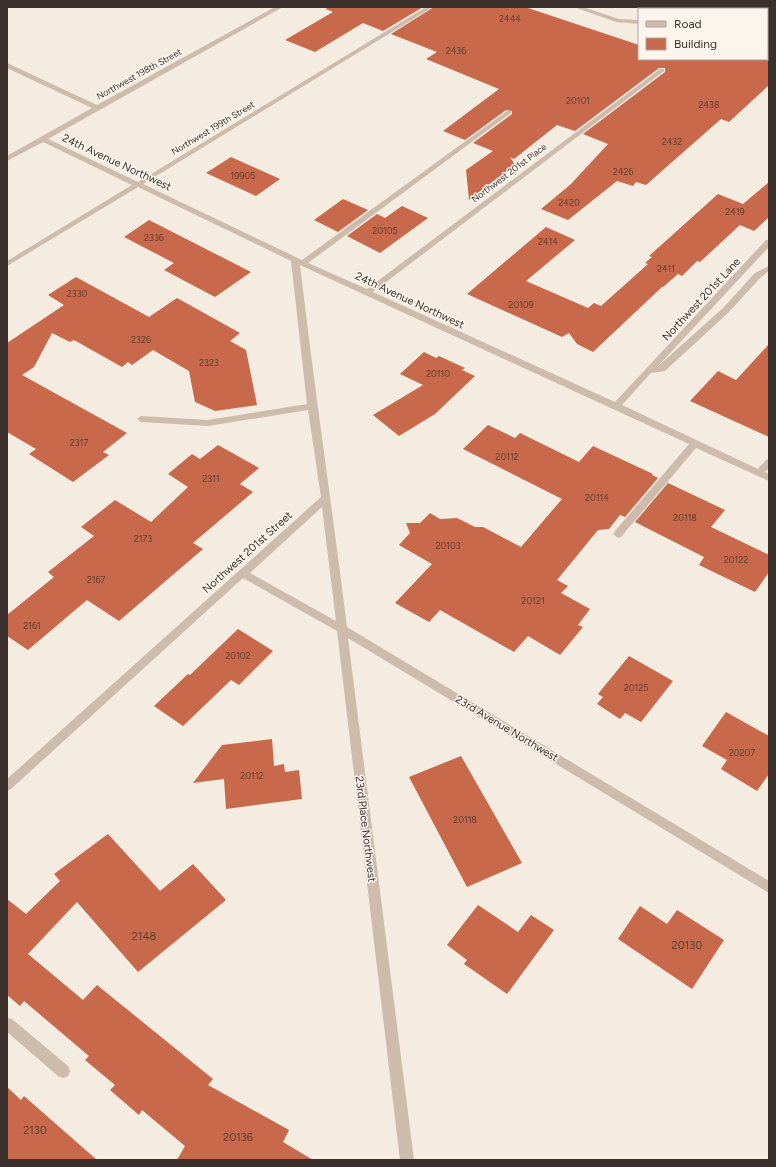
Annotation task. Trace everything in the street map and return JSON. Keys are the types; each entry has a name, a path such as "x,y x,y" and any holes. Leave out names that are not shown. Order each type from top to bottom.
{"street":[{"name":"Northwest 198th Street","path":"7,159 280,7"},
{"name":"Northwest 199th Street","path":"7,264 430,7"},
{"path":"577,7 618,21 638,22"},
{"path":"7,65 97,108"},
{"name":"Northwest 201st Place","path":"367,293 662,70"},
{"path":"326,498 312,406 299,261 509,112"},
{"name":"24th Avenue Northwest","path":"43,139 367,293 616,406 769,478"},
{"name":"Northwest 201st Lane","path":"616,406 769,242"},
{"name":"Northwest 201st Lane","path":"649,371 662,369 726,310 758,275 769,268"},
{"path":"140,419 208,423 312,406"},
{"path":"618,534 695,443"},
{"path":"759,474 769,462"},
{"name":"Northwest 201st Street","path":"7,786 326,498"},
{"name":"23rd Place Northwest","path":"326,498 407,1160"},
{"name":"23rd Avenue Northwest","path":"242,573 342,628 769,887"},
{"path":"7,1024 63,1071"}],"building":[{"path":"327,7 423,7 383,31 363,23 315,52 285,40 333,12 326,9"},
{"path":"434,7 525,7 638,45 638,60 769,59 769,85 729,122 721,119 646,185 636,182 633,186 617,181 568,220 541,209 571,184 608,144 583,134 665,72 665,68 659,68 575,131 557,125 514,159 510,157 515,165 469,200 466,170 493,151 473,143 512,114 512,111 506,110 465,140 443,131 499,89 426,59 437,52 391,34"},
{"path":"231,157 280,179 256,196 206,173"},
{"path":"769,182 769,217 754,231 740,225 700,262 697,261 682,276 678,274 662,287 593,352 577,344 569,333 562,337 467,294 546,227 575,240 526,281 588,308 594,303 601,306 648,264 645,263 652,257 649,256 718,194 743,204"},
{"path":"343,199 368,210 338,232 314,220"},
{"path":"402,206 428,218 380,253 347,236 377,214 385,218"},
{"path":"149,220 251,272 215,297 164,270 174,263 124,237"},
{"path":"76,277 149,317 177,298 240,333 230,341 246,350 257,405 215,411 195,402 189,371 153,350 132,365 128,362 122,367 74,340 70,342 52,333 34,367 22,375 127,433 103,452 109,455 73,482 29,454 36,449 7,432 7,343 64,305 48,295"},
{"path":"769,344 769,437 690,401 718,371 736,380"},
{"path":"424,352 436,358 439,356 465,368 462,370 475,376 435,414 399,436 373,415 423,385 400,374"},
{"path":"488,425 515,438 520,433 579,462 593,446 653,474 652,475 658,478 625,517 620,515 609,529 598,530 557,580 568,586 561,593 590,609 578,625 583,627 560,655 528,636 514,652 440,610 429,622 395,603 432,564 399,545 410,533 406,523 420,523 430,513 440,519 457,518 475,527 483,527 521,547 562,499 463,449"},
{"path":"218,445 259,468 240,484 253,492 193,543 203,549 119,621 87,600 28,650 7,636 7,615 54,577 48,572 94,536 81,527 115,500 151,522 188,487 168,474 192,454 200,459"},
{"path":"668,483 725,510 711,527 769,555 769,572 755,592 699,565 704,557 635,522"},
{"path":"238,629 273,651 239,685 231,680 183,726 154,706 188,674 190,675"},
{"path":"629,656 673,681 641,722 625,713 620,719 597,704 603,697 598,694"},
{"path":"726,712 769,736 769,774 757,791 721,769 727,760 702,746"},
{"path":"272,739 274,766 284,764 285,772 299,770 302,799 226,809 224,779 193,783 222,745"},
{"path":"461,756 522,863 467,887 409,777"},
{"path":"108,834 160,891 193,864 226,900 138,972 77,902 28,954 83,1000 97,985 213,1079 208,1085 289,1130 283,1142 313,1160 177,1160 185,1146 142,1110 139,1115 110,1090 115,1085 85,1060 89,1056 24,1001 20,1006 7,995 7,899 26,914 60,881 54,874"},
{"path":"478,905 518,932 531,915 554,930 507,994 464,964 467,960 447,945"},
{"path":"640,906 667,924 677,910 724,940 692,989 618,939"},
{"path":"7,1087 21,1100 24,1096 97,1160 7,1160"}]}
